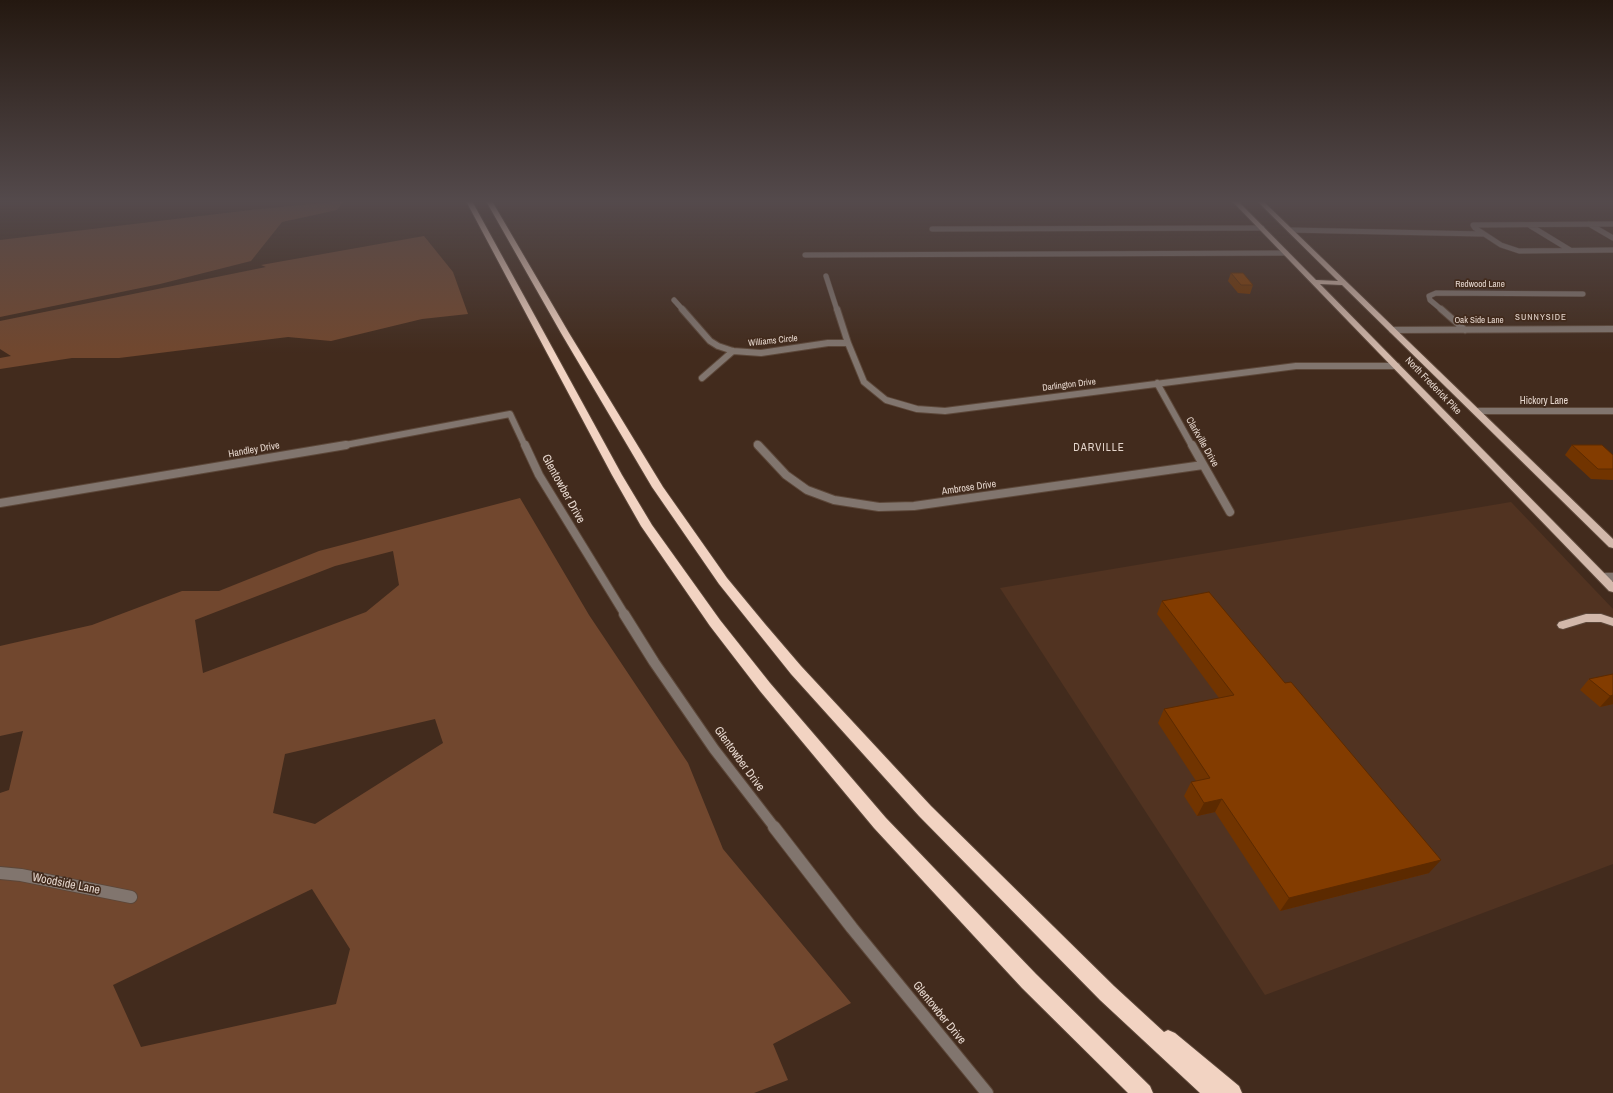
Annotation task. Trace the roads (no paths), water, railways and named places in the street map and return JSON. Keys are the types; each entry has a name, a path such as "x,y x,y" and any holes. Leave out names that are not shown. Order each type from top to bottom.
{"highway":[{"path":"497,252 617,475 648,526 715,623 800,730 880,823 1029,981 1143,1093"},
{"path":"518,252 565,333 658,487 723,581 801,675 925,811 976,864 1107,993 1215,1093"},
{"path":"976,864 1168,1040 1232,1093"}],"main road":[{"name":"North Frederick Pike","path":"1312,252 1613,545"},
{"name":"North Frederick Pike","path":"1286,253 1613,588"},
{"path":"1315,282 1343,283"},
{"path":"1563,625 1586,618 1601,618 1613,622"}],"street":[{"path":"805,255 1286,253"},
{"name":"Darlington Drive","path":"826,276 848,343 861,377 869,389 886,400 917,409 945,411 1296,366 1397,366"},
{"name":"Redwood Lane","path":"1465,330 1430,300 1429,296 1436,293 1583,294"},
{"name":"Williams Circle","path":"674,300 710,341 718,346 733,351 761,353 828,343 848,343"},
{"name":"Oak Side Lane","path":"1392,330 1613,330"},
{"path":"702,378 733,351"},
{"name":"Clarkville Drive","path":"1157,383 1230,512"},
{"name":"Hickory Lane","path":"1476,411 1613,411"},
{"name":"Handley Drive","path":"0,503 386,438 510,414"},
{"name":"Glentowber Drive","path":"510,414 540,475 586,554 654,662 714,749 847,922 987,1093"},
{"name":"Ambrose Drive","path":"757,444 786,475 807,490 834,500 879,507 914,506 1203,465"},
{"path":"1602,577 1613,577"},
{"name":"Woodside Lane","path":"0,873 20,875 131,897"}],"district":[{"name":"SUNNYSIDE","path":"1541,318"},
{"name":"DARVILLE","path":"1099,448"}]}
